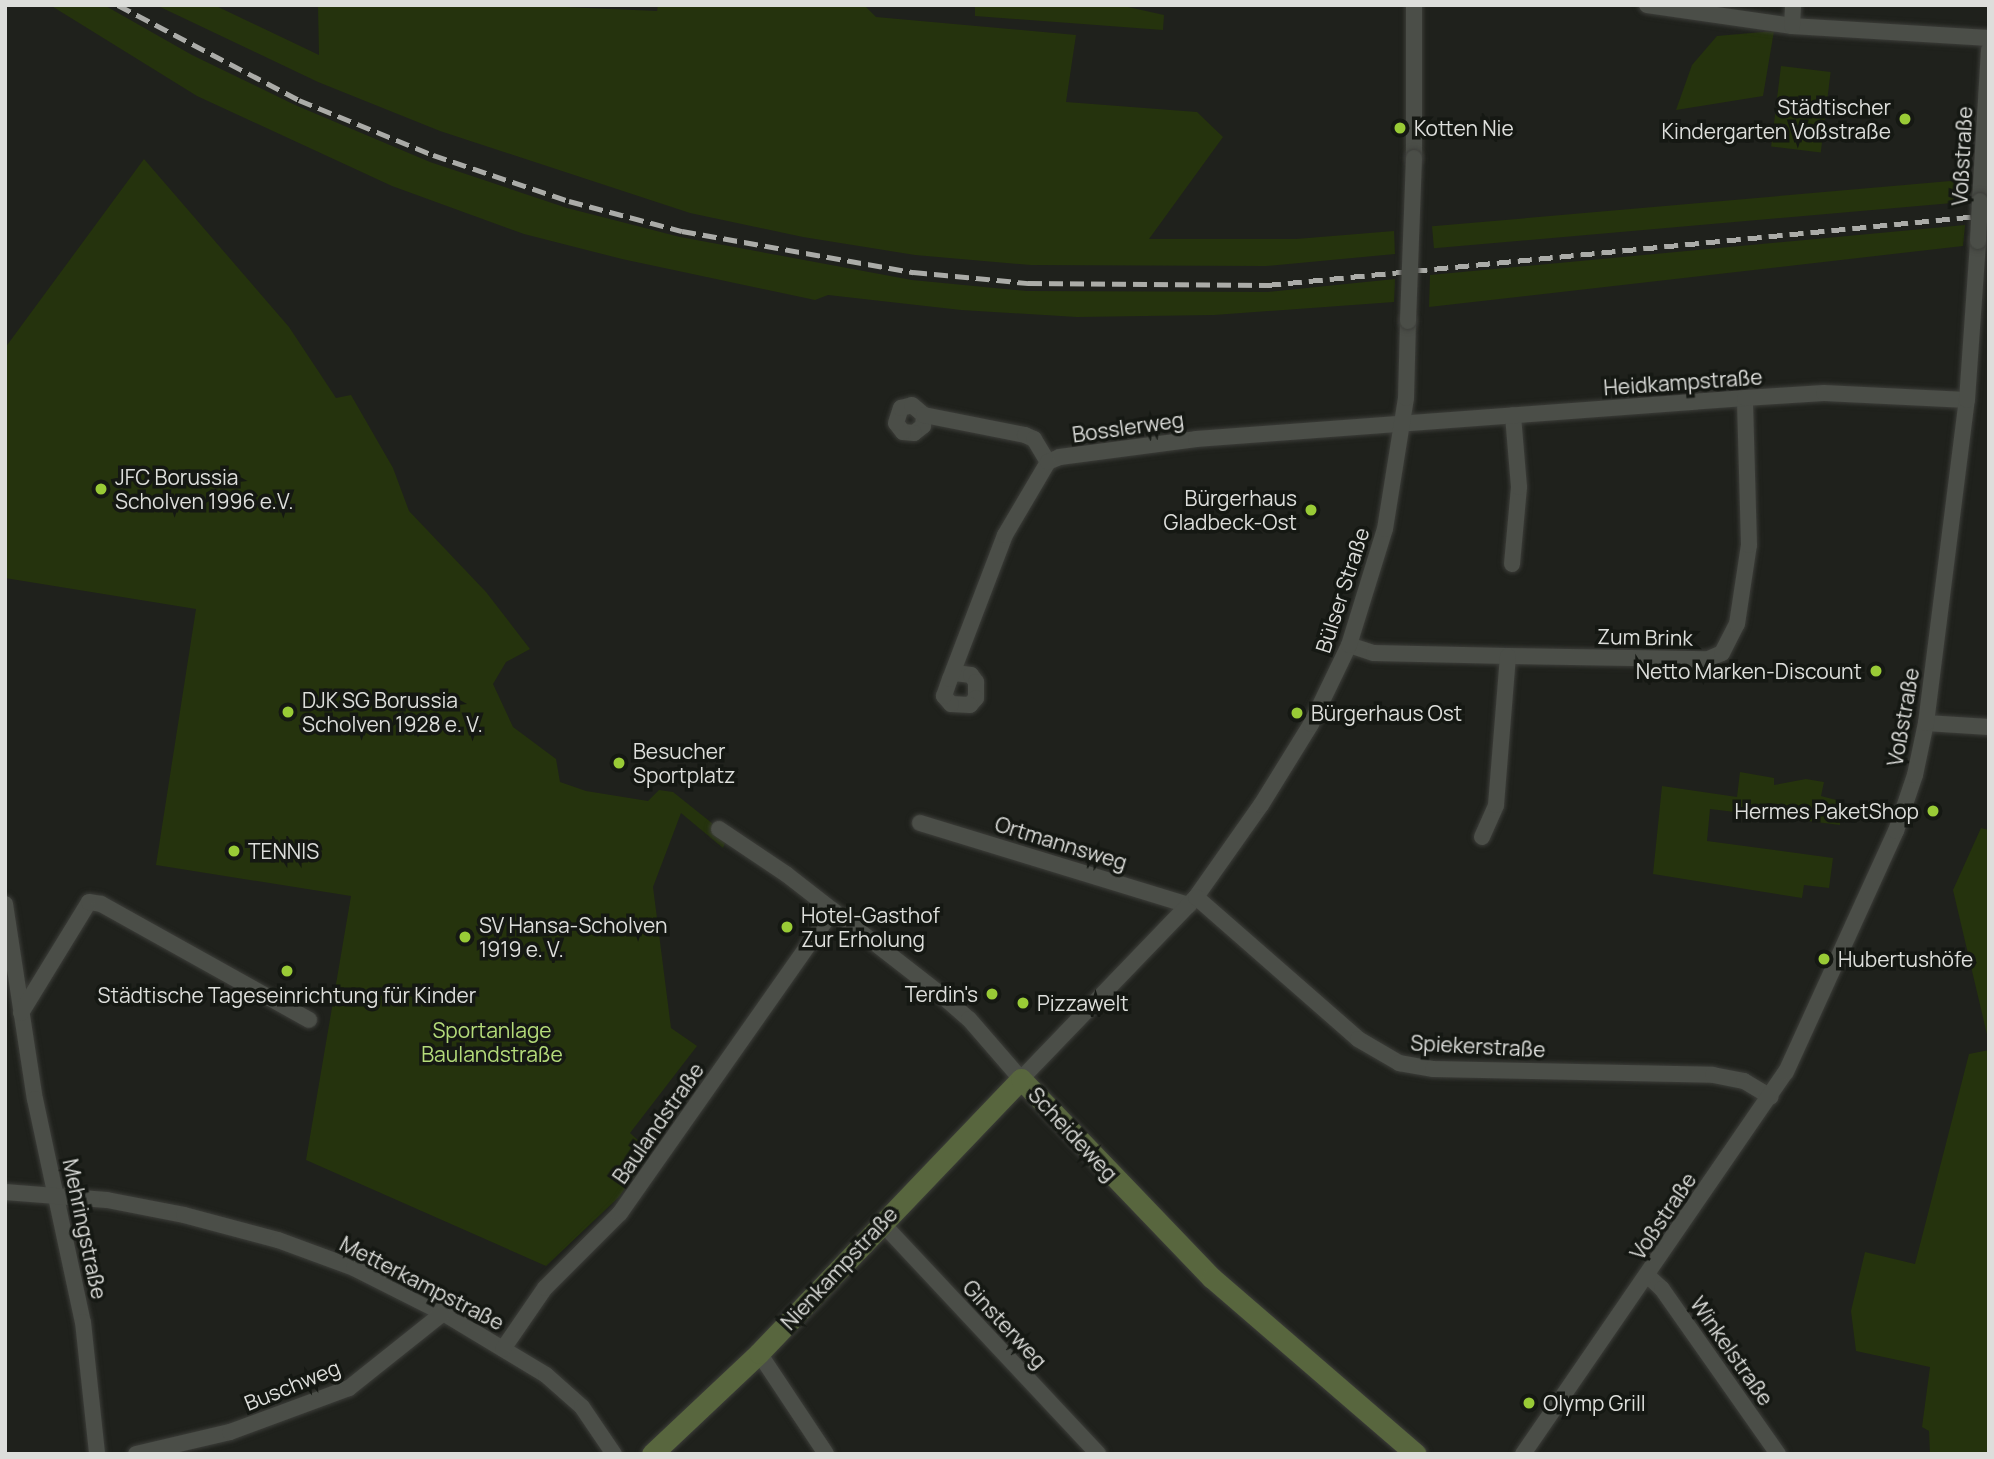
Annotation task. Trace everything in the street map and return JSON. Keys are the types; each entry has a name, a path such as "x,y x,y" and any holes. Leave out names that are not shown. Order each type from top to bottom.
{"street":[{"name":"Bülser Straße","path":"1021,1079 1192,901 1281,776 1349,645 1385,528 1403,425 1414,158 1414,5"},
{"path":"1647,5 1793,26 1989,38"},
{"path":"1793,5 1793,26"},
{"name":"Voßstraße","path":"1523,1454 1770,1097 1896,831 1915,775 1926,723 1967,400 1989,50"},
{"name":"Heidkampstraße","path":"1403,425 1824,393 1967,400"},
{"name":"Zum Brink","path":"1349,645 1374,653 1708,659 1727,648 1737,624 1749,545 1745,398"},
{"path":"924,415 1025,435 1034,439 1048,462"},
{"path":"1512,564 1519,487 1513,415"},
{"name":"Bosslerweg","path":"955,673 1005,535 1048,462 1196,439 1403,425"},
{"path":"1482,837 1496,805 1508,656"},
{"path":"1926,723 1989,727"},
{"name":"Ortmannsweg","path":"920,823 1192,901"},
{"name":"Scheideweg","path":"719,829 833,910 969,1019 1021,1079 1194,1261 1416,1454"},
{"name":"Spiekerstraße","path":"1192,901 1358,1039 1399,1063 1437,1069 1713,1075 1744,1082 1770,1097"},
{"path":"21,1013 89,902 101,904 309,1020"},
{"name":"Mehringstraße","path":"5,904 21,1013 83,1322 97,1454"},
{"name":"Baulandstraße","path":"503,1349 545,1288 620,1213 833,910"},
{"name":"Nienkampstraße","path":"652,1454 759,1353 1021,1079"},
{"name":"Metterkampstraße","path":"5,1192 57,1194 184,1215 278,1240 354,1268 443,1313 545,1375 582,1407 614,1454"},
{"name":"Ginsterweg","path":"882,1223 1098,1454"},
{"name":"Winkelstraße","path":"1648,1276 1662,1289 1778,1454"},
{"name":"Buschweg","path":"136,1454 230,1432 349,1388 443,1313"},
{"path":"759,1353 827,1454"}],"green space":[{"path":"50,5 104,5 192,55 295,105 430,162 567,208 680,237 912,280 1027,291 1267,292 1395,279 1394,302 1214,315 1077,317 961,310 828,295 815,300 622,259 524,234 392,186 197,96"},
{"path":"156,5 214,5 319,55 318,5 520,5 657,11 658,5 864,5 876,17 1076,35 1066,102 1197,112 1223,137 1149,239 1296,239 1394,231 1395,254 1266,266 1031,265 915,255 803,237 690,213 440,131 318,82"},
{"path":"975,5 1119,5 1164,15 1163,30 975,16"},
{"path":"1774,31 1763,96 1676,110 1692,65 1717,36"},
{"path":"1781,66 1831,72 1821,152 1771,146"},
{"name":"Sportanlage Baulandstraße","path":"144,159 289,327 336,398 351,395 393,468 409,511 486,592 530,649 506,662 493,684 513,727 556,759 560,782 586,791 648,801 659,790 673,792 728,836 723,848 681,813 653,887 671,1028 697,1046 630,1133 651,1152 619,1197 546,1266 306,1160 351,896 156,865 196,609 5,578 5,348"},
{"path":"1962,180 1964,202 1434,248 1432,226"},
{"path":"1965,225 1963,246 1429,307 1430,275"},
{"path":"1740,772 1774,778 1774,785 1806,779 1824,782 1821,796 1840,801 1840,825 1710,809 1707,841 1833,858 1829,888 1804,885 1802,898 1653,874 1662,786 1737,797"},
{"path":"1981,828 1989,830 1989,1043 1953,890"},
{"path":"1989,1050 1989,1454 1930,1454 1929,1431 1922,1427 1930,1367 1856,1351 1851,1311 1865,1252 1915,1264 1969,1054"}],"railway":[{"path":"118,5 299,100 433,155 569,201 682,231 913,272 1028,283 1267,285 1989,215"}],"place":[{"name":"Städtischer Kindergarten Voßstraße","path":"1905,119"},
{"name":"Kotten Nie","path":"1400,128"},
{"name":"JFC Borussia Scholven 1996 e.V.","path":"101,489"},
{"name":"Bürgerhaus Gladbeck-Ost","path":"1311,510"},
{"name":"Netto Marken-Discount","path":"1876,671"},
{"name":"DJK SG Borussia Scholven 1928 e. V.","path":"288,712"},
{"name":"Bürgerhaus Ost","path":"1297,713"},
{"name":"Besucher Sportplatz","path":"619,763"},
{"name":"Hermes PaketShop","path":"1933,811"},
{"name":"TENNIS","path":"234,851"},
{"name":"Hotel-Gasthof Zur Erholung","path":"787,927"},
{"name":"SV Hansa-Scholven 1919 e. V.","path":"465,937"},
{"name":"Hubertushöfe","path":"1824,959"},
{"name":"Städtische Tageseinrichtung für Kinder","path":"287,971"},
{"name":"Terdin's","path":"992,994"},
{"name":"Pizzawelt","path":"1023,1003"},
{"name":"Olymp Grill","path":"1529,1403"}]}
